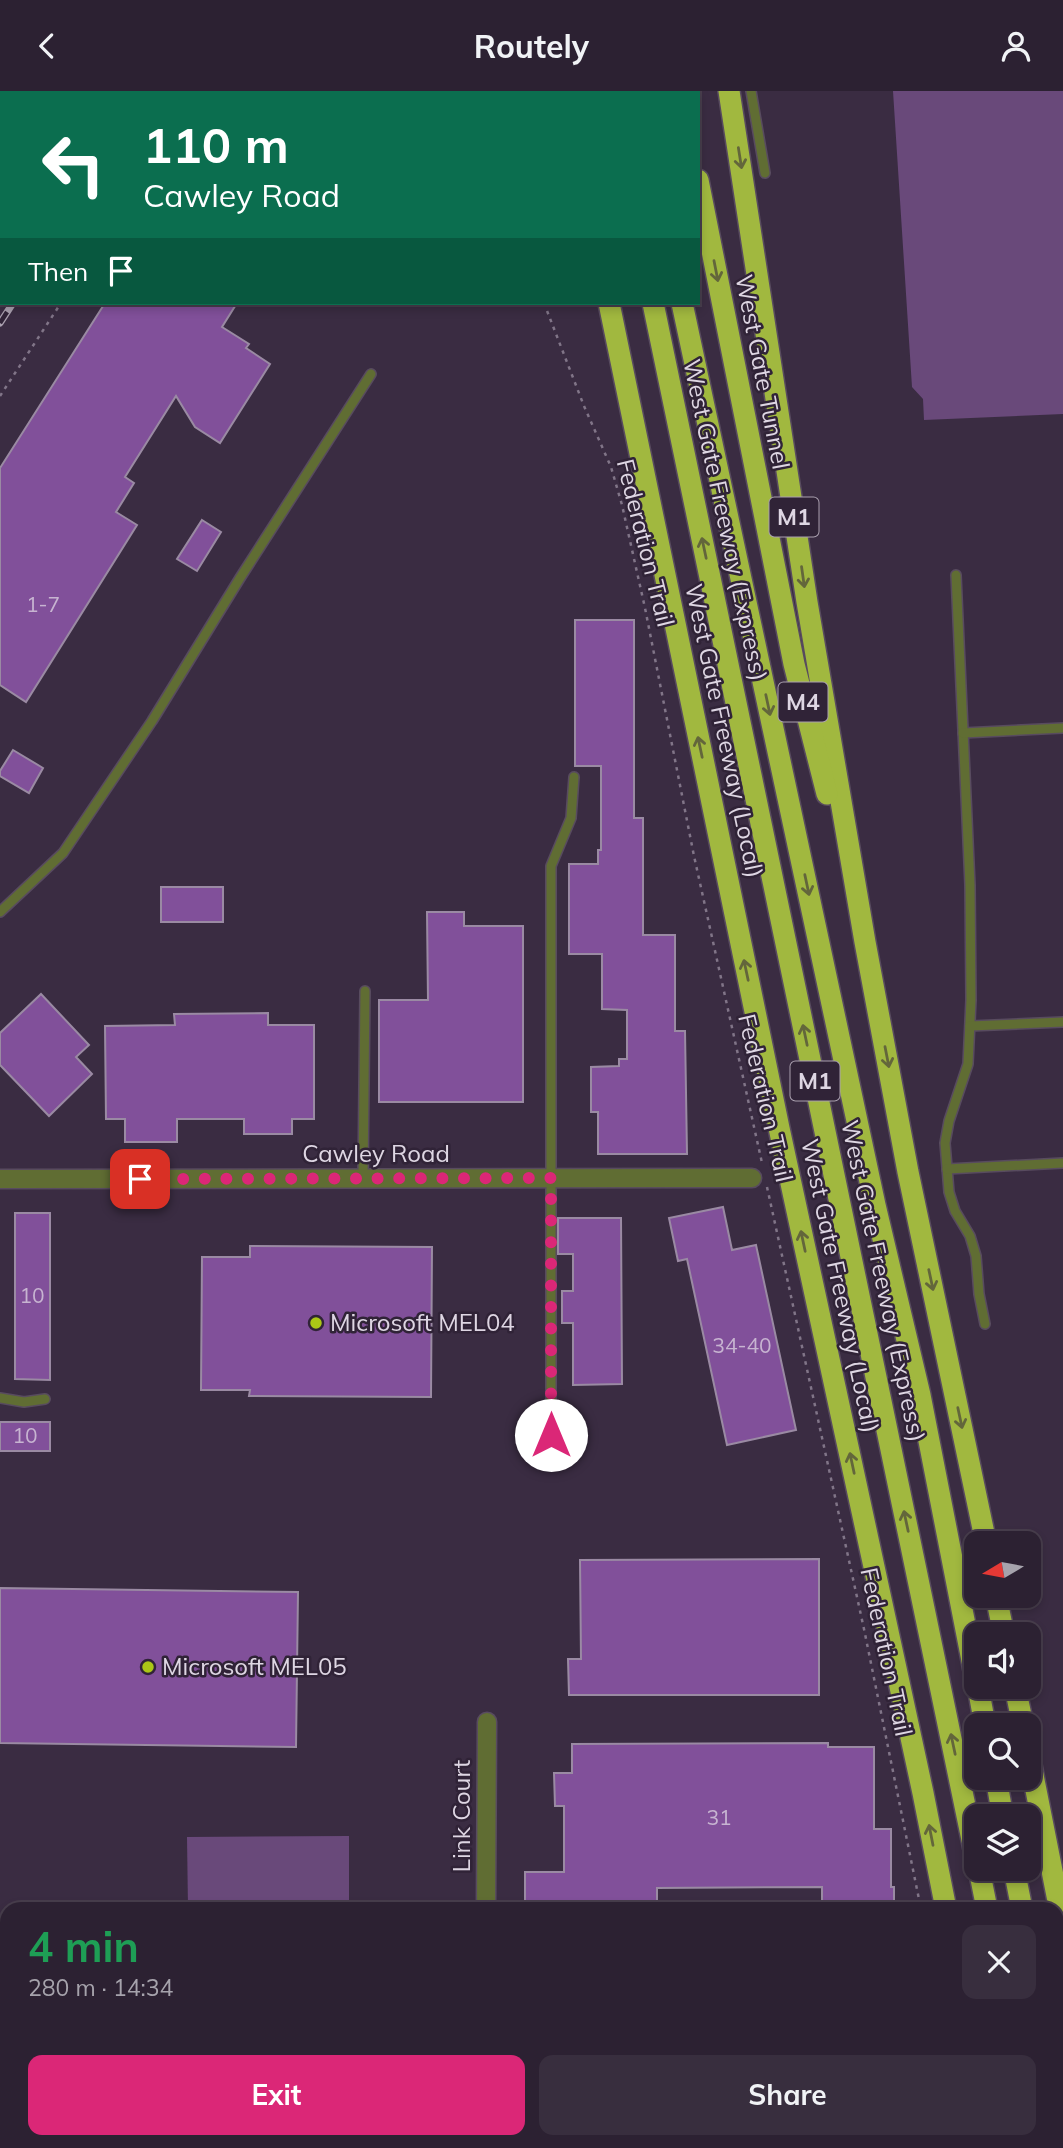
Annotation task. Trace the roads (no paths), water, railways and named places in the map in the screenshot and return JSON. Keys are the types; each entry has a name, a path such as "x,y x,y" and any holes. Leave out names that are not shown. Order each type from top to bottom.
{"highway":[{"name":"M1","path":"729,91 807,602 865,942 908,1172 983,1531"},
{"name":"West Gate Tunnel","path":"700,190 794,664 865,942"},
{"name":"West Gate Freeway (Local)","path":"609,305 779,1128 920,1779 944,1902"},
{"name":"West Gate Freeway (Express)","path":"653,305 965,1804"},
{"name":"West Gate Freeway (Express)","path":"682,305 875,1205 920,1395 964,1622"},
{"path":"1036,1790 1058,1902"},
{"path":"981,1881 986,1902"},
{"path":"1016,1881 1021,1902"}],"street":[{"name":"Cawley Road","path":"0,1179 551,1178 760,1174"},
{"name":"Link Court","path":"486,1722 486,1902"}],"lane":[{"path":"751,91 765,173"},
{"path":"0,912 63,853 152,721 372,373"},
{"path":"956,575 970,885 970,1026 968,1063 949,1121 945,1143 949,1192 955,1211 970,1236 976,1257 985,1324"},
{"path":"963,733 1063,728"},
{"path":"551,1435 551,866 571,818 574,776"},
{"path":"363,1179 365,991"},
{"path":"970,1026 1063,1022"},
{"path":"947,1169 1063,1163"},
{"path":"0,1398 24,1402 45,1399"}],"railway":[{"path":"0,323 12,305"}],"place":[{"name":"Microsoft MEL04","path":"316,1323"},
{"name":"Microsoft MEL05","path":"148,1667"}]}
